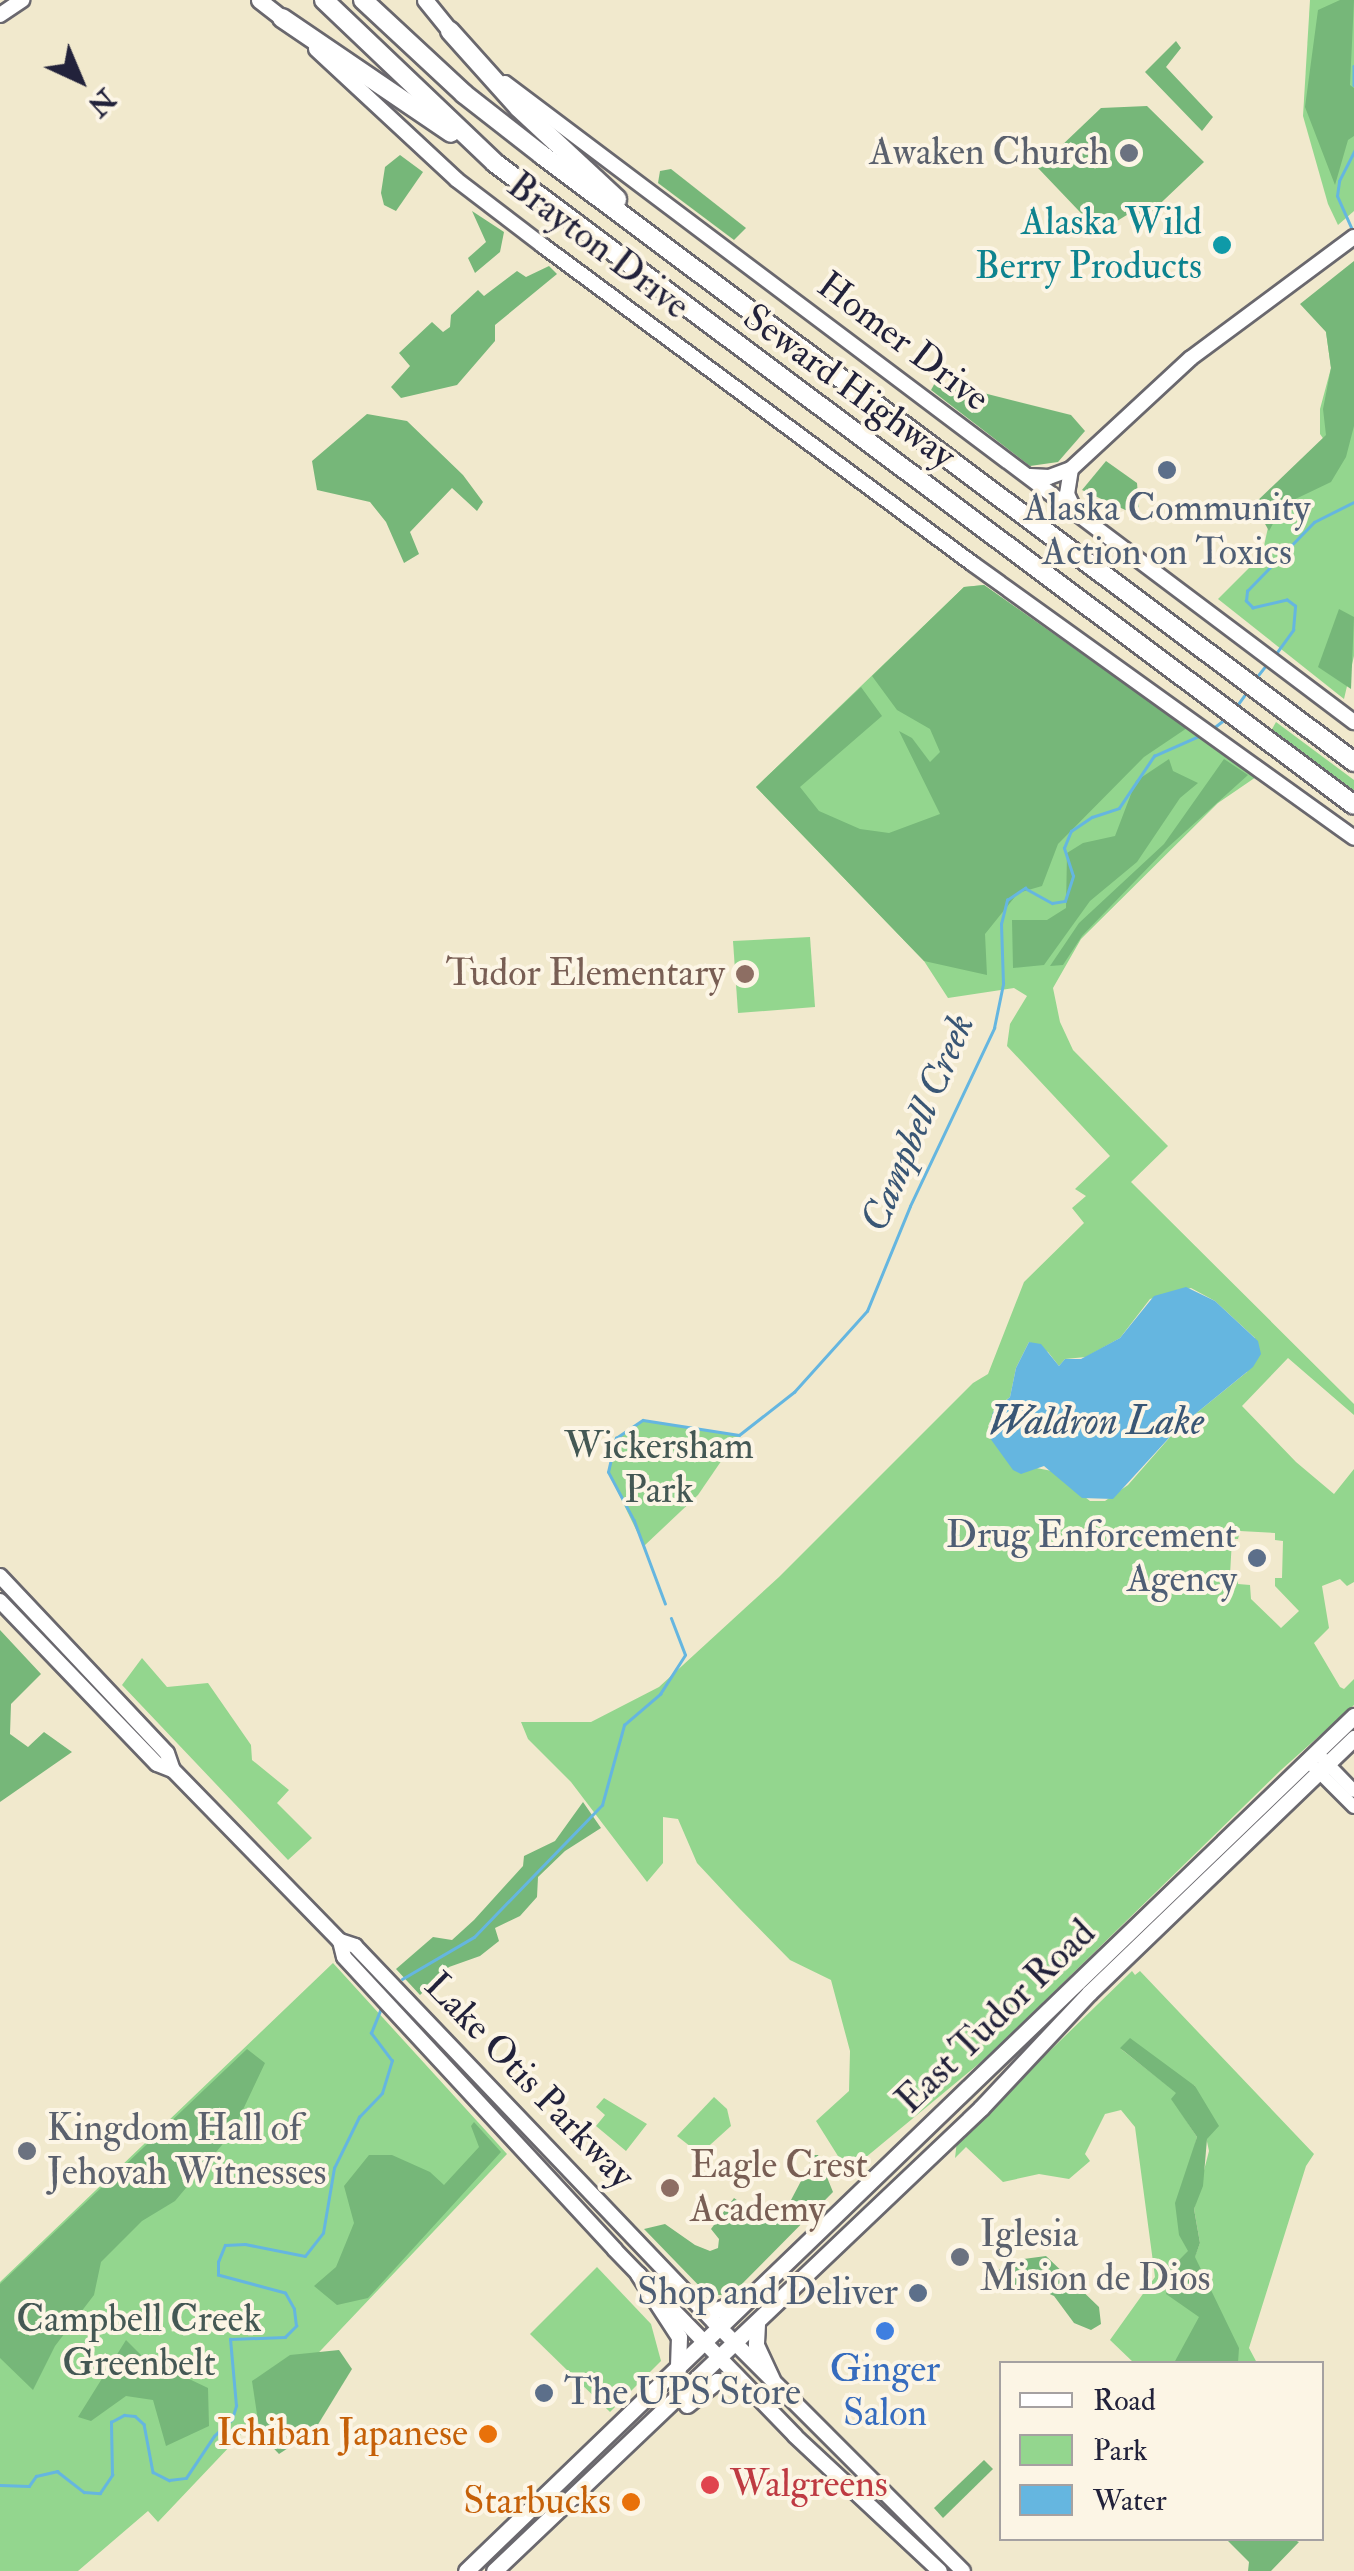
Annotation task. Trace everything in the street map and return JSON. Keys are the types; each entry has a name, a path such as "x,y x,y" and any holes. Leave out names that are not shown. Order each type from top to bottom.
{"highway":[{"name":"Seward Highway","path":"324,0 495,163 1354,805"},
{"name":"Seward Highway","path":"363,0 464,94 1354,762"},
{"path":"282,18 495,163"},
{"path":"450,31 519,108 680,257"}],"main road":[{"path":"0,15 22,0"},
{"name":"Brayton Drive","path":"259,0 486,202 973,564 1190,716 1354,838"},
{"name":"Homer Drive","path":"426,0 450,31 525,100 1354,722"},
{"path":"1026,476 1043,478 1071,469 1191,358 1354,237"},
{"path":"1071,469 1067,494 1077,514"},
{"name":"Lake Otis Parkway","path":"0,1576 167,1753 173,1770"},
{"name":"Lake Otis Parkway","path":"0,1601 157,1764 173,1770 340,1940 355,1946 698,2306 961,2571"},
{"name":"East Tudor Road","path":"494,2571 757,2324 1318,1762 1354,1716"},
{"name":"East Tudor Road","path":"466,2571 1318,1762 1354,1738"},
{"name":"Lake Otis Parkway","path":"340,1940 344,1957 638,2274 746,2386 940,2571"},
{"path":"638,2274 679,2338 678,2370"},
{"path":"698,2306 722,2309 760,2292"},
{"path":"757,2324 756,2345 772,2380"},
{"path":"646,2431 676,2414 714,2382 726,2380 746,2386"},
{"path":"862,2495 900,2520 912,2519"},
{"path":"908,2539 926,2545 961,2571"}],"street":[{"path":"1318,1762 1354,1791"},
{"path":"1318,1762 1354,1806"}],"green space":[{"path":"1310,0 1354,0 1354,211 1338,225 1328,204 1303,116"},
{"path":"1340,0 1354,0 1350,85 1354,88 1354,136 1348,140 1335,185 1305,107 1318,10"},
{"path":"1176,41 1181,48 1166,67 1213,117 1202,131 1145,72"},
{"path":"1147,106 1204,162 1145,218 1135,210 1099,232 1038,168 1101,108"},
{"path":"400,155 423,172 396,211 384,205 381,193 385,167"},
{"path":"671,169 746,228 734,240 658,183 660,171"},
{"path":"472,211 504,232 500,252 475,273 468,258 486,242"},
{"path":"1354,261 1354,426 1346,457 1331,482 1283,505 1269,531 1254,504 1326,435 1323,409 1331,368 1326,332 1300,304"},
{"path":"549,266 557,274 495,325 495,341 457,385 401,398 391,387 410,366 399,353 432,322 443,332 450,327 451,315 478,290 484,296 517,271 526,277"},
{"path":"1354,277 1354,656 1344,699 1218,599 1262,555 1269,523 1327,444 1320,434 1320,409 1331,368 1325,325"},
{"path":"936,381 1071,415 1085,431 1058,462 1030,466 931,390"},
{"path":"367,414 407,421 463,475 483,502 477,511 452,488 410,532 419,554 404,563 386,522 370,502 317,490 312,461"},
{"path":"1106,461 1137,483 1139,507 1134,514 1082,490"},
{"path":"984,585 1256,777 1218,803 1081,939 1053,988 1060,1022 1073,1050 1168,1146 1131,1182 1354,1404 1354,1415 1288,1358 1242,1406 1296,1462 1334,1494 1354,1469 1354,1582 1347,1586 1340,1579 1322,1586 1329,1628 1314,1643 1340,1687 1344,1689 1354,1679 1354,1705 1281,1770 987,2057 848,2172 816,2121 849,2091 850,2051 831,1980 790,1960 739,1908 697,1863 678,1819 663,1817 663,1863 647,1882 571,1782 528,1739 521,1722 591,1722 659,1687 779,1577 973,1383 988,1374 1024,1282 1084,1223 1072,1208 1086,1196 1075,1189 1110,1156 1007,1046 1010,1024 1027,996 1014,988 948,998 924,961 756,787 964,587","holes":["1191,1288 1215,1301 1255,1338 1247,1372 1178,1428 1128,1485 1105,1501 1090,1501 1052,1471 1031,1467 988,1426 997,1407 1010,1397 1016,1368 1029,1342 1048,1352 1059,1366 1065,1359 1086,1357 1120,1338 1150,1299","1240,1531 1275,1533 1275,1540 1283,1541 1282,1578 1275,1578 1275,1586 1299,1611 1281,1628 1251,1599 1250,1585 1238,1584 1238,1577 1230,1575 1232,1539 1238,1539"]},
{"path":"984,585 1187,728 1144,757 1058,844 1042,886 1018,893 985,934 987,975 924,961 756,787 861,687 882,716 800,787 819,811 860,829 889,833 940,814 899,731 912,738 930,762 940,752 930,729 897,710 872,676 964,587"},
{"path":"1339,609 1354,617 1351,689 1318,667"},
{"path":"1276,722 1354,780 1354,793 1271,731"},
{"path":"1169,759 1173,771 1198,783 1180,798 1137,862 1090,901 1044,965 1013,968 1012,920 1047,920 1066,908 1067,853 1083,843 1115,836 1136,781"},
{"path":"1224,759 1248,775 1166,849 1082,936 1063,965 1050,966 1079,923 1164,844"},
{"path":"810,937 815,1007 738,1013 733,941"},
{"name":"Wickersham Park","path":"643,1420 739,1435 698,1495 644,1546 608,1472 616,1438"},
{"path":"0,1630 41,1674 11,1704 10,1734 28,1747 44,1732 72,1752 0,1802"},
{"path":"142,1658 167,1687 208,1683 251,1745 252,1760 289,1790 277,1803 312,1838 288,1860 122,1685"},
{"path":"583,1802 601,1828 565,1851 538,1877 537,1897 520,1916 495,1928 499,1941 480,1956 449,1967 420,1995 396,1969 433,1937 452,1940 523,1866 524,1856 555,1841"},
{"name":"Campbell Creek Greenbelt","path":"333,1963 507,2154 158,2522 148,2511 78,2571 0,2571 0,2282"},
{"path":"1132,1971 1135,1975 1140,1971 1314,2154 1306,2166 1249,2348 1256,2361 1132,2361 1110,2340 1155,2277 1135,2127 1121,2110 1105,2114 1085,2154 1090,2161 1069,2179 1039,2174 1003,2182 966,2147 955,2158 957,2141","holes":["1121,2049 1195,2086 1209,2151 1194,2209 1200,2243 1195,2256 1172,2267 1189,2251 1190,2165 1197,2137 1172,2099 1177,2093"]},
{"path":"1130,2038 1195,2086 1219,2126 1207,2139 1203,2186 1194,2209 1200,2243 1195,2257 1239,2348 1238,2361 1175,2361 1199,2317 1166,2294 1172,2267 1188,2251 1179,2235 1175,2203 1197,2137 1171,2099 1176,2093 1120,2048"},
{"path":"247,2049 265,2063 232,2133 175,2201 142,2221 101,2262 94,2295 55,2346 33,2390 0,2358 0,2284"},
{"path":"714,2097 727,2109 731,2126 700,2154 677,2136"},
{"path":"604,2098 647,2124 626,2151 596,2126 605,2115 596,2107"},
{"path":"474,2122 501,2152 368,2298 337,2305 314,2286 336,2267 354,2223 344,2186 369,2155 392,2155 430,2172 444,2185 479,2147 471,2126"},
{"path":"809,2155 818,2155 833,2192 731,2295 708,2295 644,2229 665,2224 695,2245 710,2251 718,2248 719,2239 711,2229 734,2198 767,2222 791,2200 810,2164"},
{"path":"1046,2256 1099,2307 1101,2324 1091,2330 1074,2323 1054,2296 1032,2286 1010,2293 992,2276 1009,2261"},
{"path":"597,2267 651,2324 661,2361 610,2412 530,2334"},
{"path":"126,2340 143,2357 208,2388 209,2426 166,2446 153,2400 126,2396 91,2421 78,2417"},
{"path":"339,2350 352,2369 314,2431 279,2454 260,2434 252,2381 290,2355"},
{"path":"984,2460 993,2469 943,2518 934,2508"},
{"path":"1228,2541 1299,2542 1271,2571 1248,2571 1249,2562"}],"water":[{"name":"Waldron Lake","path":"1186,1287 1215,1301 1258,1341 1261,1354 1253,1367 1178,1428 1113,1499 1082,1498 1044,1466 1021,1474 1013,1470 987,1434 993,1412 1010,1397 1016,1368 1029,1342 1041,1344 1059,1366 1065,1359 1081,1359 1120,1338 1154,1296"}],"waterway":[{"name":"Campbell Creek","path":"1354,66 1354,85"},
{"name":"Campbell Creek","path":"1353,232 1337,196 1339,181 1354,151"},
{"name":"Campbell Creek","path":"1275,655 1293,630 1295,606 1287,600 1253,608 1246,601 1247,591 1314,522 1354,502"},
{"name":"Campbell Creek","path":"1256,678 1267,664"},
{"name":"Campbell Creek","path":"1236,707 1246,693"},
{"name":"Campbell Creek","path":"1211,730 1224,720"},
{"name":"Campbell Creek","path":"665,1604 634,1521 608,1472 616,1438 643,1420 739,1435 794,1392 867,1311 910,1206 994,1028 1003,984 1001,924 1007,900 1025,888 1052,903 1065,901 1073,876 1064,848 1071,831 1092,817 1119,808 1154,756 1199,736"},
{"name":"Campbell Creek","path":"402,1979 474,1937 602,1805 624,1725 660,1694 685,1655 671,1619"},
{"name":"Campbell Creek","path":"0,2485 29,2486 36,2476 57,2471 84,2492 100,2493 112,2475 111,2422 124,2415 135,2416 144,2424 153,2472 169,2480 186,2478 214,2436 232,2419 236,2406 230,2339 285,2337 296,2326 294,2309 285,2293 218,2275 225,2245 245,2244 305,2256 323,2233 334,2168 359,2117 382,2093 392,2061 371,2033 381,2008"}],"place":[{"name":"Awaken Church","path":"1129,153"},
{"name":"Alaska Wild Berry Products","path":"1222,245"},
{"name":"Alaska Community Action on Toxics","path":"1167,470"},
{"name":"Tudor Elementary","path":"745,974"},
{"name":"Drug Enforcement Agency","path":"1257,1558"},
{"name":"Kingdom Hall of Jehovah Witnesses","path":"27,2151"},
{"name":"Eagle Crest Academy","path":"670,2188"},
{"name":"Iglesia Mision de Dios","path":"960,2257"},
{"name":"Shop and Deliver","path":"918,2293"},
{"name":"Ginger Salon","path":"885,2331"},
{"name":"The UPS Store","path":"544,2393"},
{"name":"Ichiban Japanese","path":"488,2434"},
{"name":"Walgreens","path":"710,2485"},
{"name":"Starbucks","path":"631,2502"}]}
